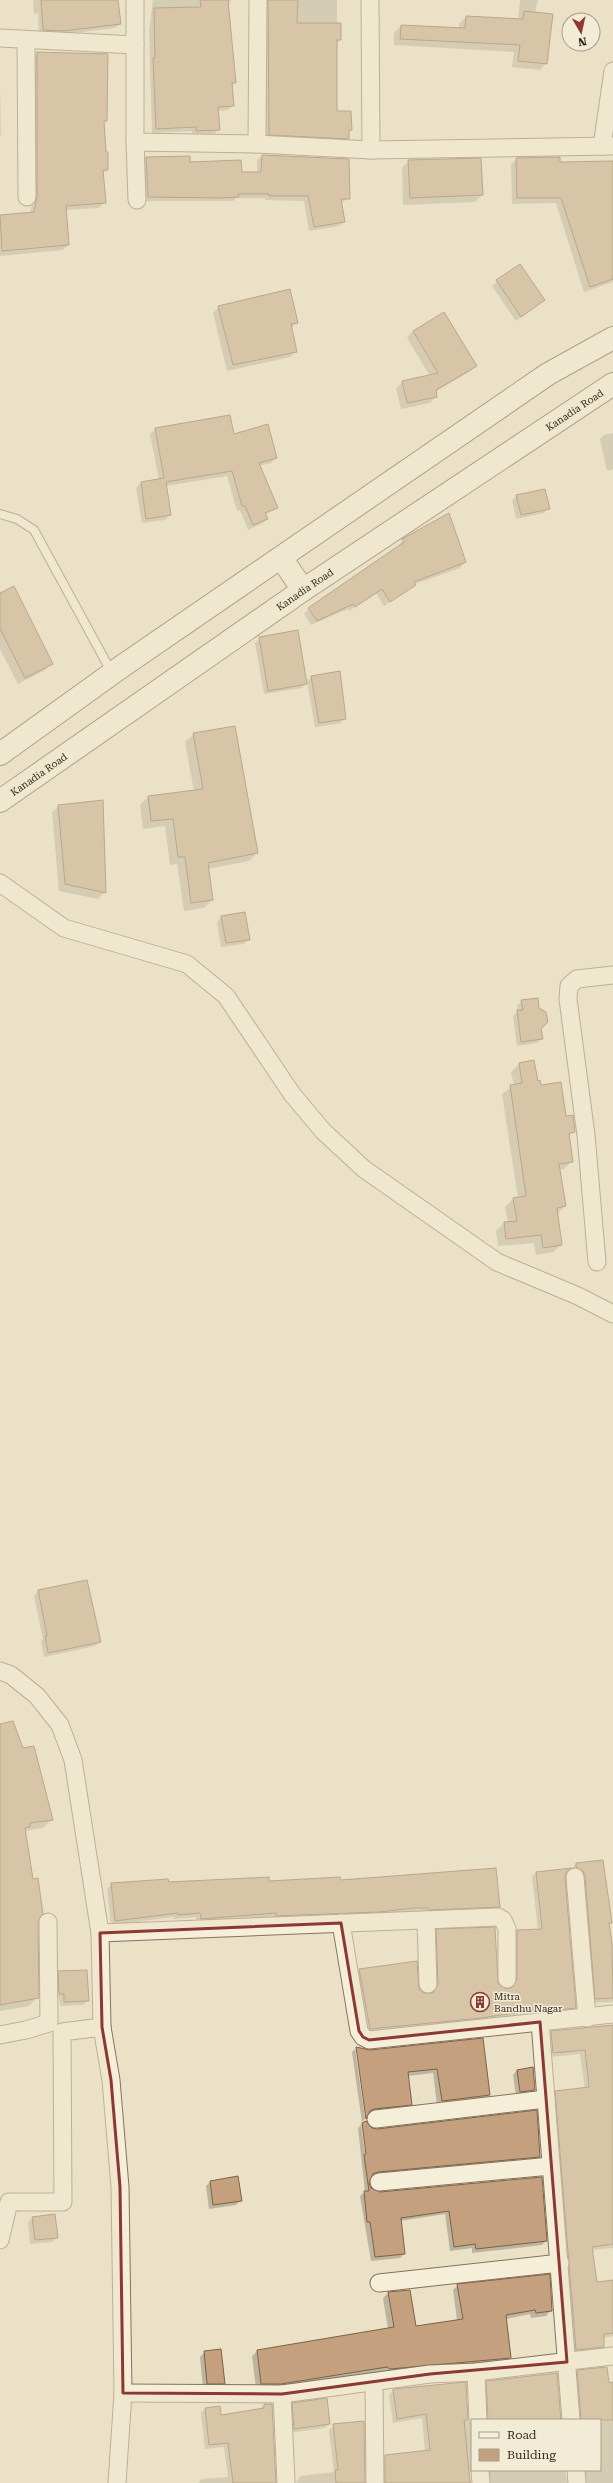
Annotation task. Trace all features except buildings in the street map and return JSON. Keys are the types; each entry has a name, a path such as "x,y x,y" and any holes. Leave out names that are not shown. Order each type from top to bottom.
{"main road":[{"path":"0,754 112,673 282,559 548,374 612,340"},
{"name":"Kanadia Road","path":"0,801 303,590 613,384"},
{"path":"282,559 303,590"}],"street":[{"path":"135,0 135,142 137,200"},
{"path":"257,144 258,0"},
{"path":"370,0 371,150"},
{"path":"0,38 135,45"},
{"path":"26,40 27,197"},
{"path":"135,142 257,144 371,150 608,146 613,71"},
{"path":"0,883 64,928 187,964 226,996 292,1094 323,1131 364,1169 496,1262 578,1296 613,1314"},
{"path":"597,1262 586,1135 568,999 569,986 577,979 613,975"},
{"path":"0,1671 11,1675 38,1696 60,1725 73,1760 100,1933 102,2028 111,2080 120,2187 123,2393 117,2483"},
{"path":"575,1877 587,2018"},
{"path":"100,1933 498,1917 503,1920 507,1929 506,1979"},
{"path":"426,1920 428,1984"},
{"path":"0,2035 26,2030 49,2023 48,1922"},
{"path":"341,1923 359,2031 363,2037 369,2040 587,2018 613,2014"},
{"path":"540,2022 560,2263 571,2419"},
{"path":"0,2240 9,2202 63,2202 62,2032 102,2028"},
{"path":"376,2119 546,2099"},
{"path":"378,2182 551,2166"},
{"path":"379,2282 560,2263"},
{"path":"123,2393 282,2394 430,2374 476,2372 613,2356"},
{"path":"476,2372 478,2419"},
{"path":"374,2382 375,2483"},
{"path":"282,2394 286,2483"},
{"path":"480,2471 481,2483"},
{"path":"576,2471 577,2483"}],"lane":[{"path":"0,514 17,519 34,530 112,673"}],"highlighted area":[{"path":"341,1923 359,2031 363,2037 369,2040 540,2022 567,2362 430,2374 282,2394 123,2393 120,2187 111,2080 102,2027 100,1933"}],"place":[{"name":"Mitra Bandhu Nagar","path":"480,2002"}]}
